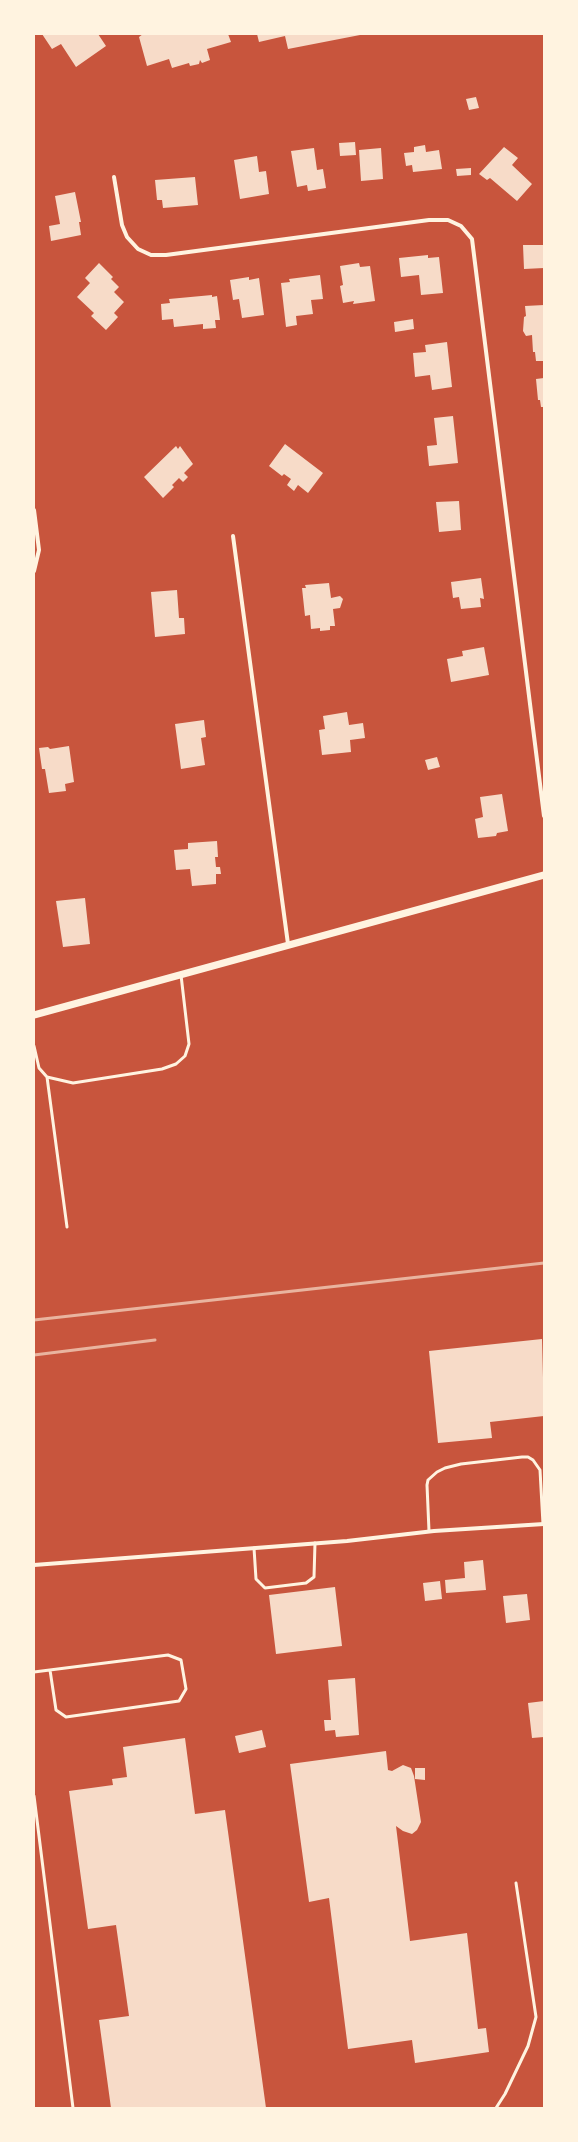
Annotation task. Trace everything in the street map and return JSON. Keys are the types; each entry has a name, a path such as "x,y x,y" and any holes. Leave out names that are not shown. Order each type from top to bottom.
{"street":[{"path":"114,177 122,225 127,237 138,249 151,255 166,255 429,220 448,220 461,226 472,239 544,816"},
{"path":"34,510 39,550 34,570"},
{"path":"233,536 288,944"},
{"path":"34,1015 288,944 544,875"},
{"path":"34,1565 315,1543 429,1531 543,1524"}],"lane":[{"path":"47,1077 73,1083 93,1081 162,1069 176,1064 185,1056 189,1044 181,974"},
{"path":"34,1046 39,1068 47,1077 67,1227"},
{"path":"429,1531 427,1485 428,1480 438,1472 445,1468 461,1464 522,1457 528,1457 533,1460 540,1470 543,1524"},
{"path":"254,1548 256,1579 265,1588 306,1583 314,1577 315,1543"},
{"path":"34,1672 168,1655 181,1660 186,1689 179,1701 66,1717 56,1710 50,1670"},
{"path":"34,1796 73,2108"},
{"path":"496,2108 505,2094 528,2046 536,2017 516,1883"}],"building":[{"path":"42,34 98,34 106,46 76,67 61,44 52,49"},
{"path":"143,34 228,34 231,42 207,49 210,60 202,63 200,60 199,64 190,66 189,63 172,68 169,59 147,66 139,37"},
{"path":"257,34 360,35 288,49 285,36 259,42"},
{"path":"476,97 479,108 469,110 466,99"},
{"path":"355,142 356,155 340,156 339,143"},
{"path":"425,145 426,152 439,150 442,169 413,172 412,165 406,166 404,153 414,152 414,147"},
{"path":"504,147 518,158 512,165 532,184 517,201 490,178 487,180 479,174"},
{"path":"314,148 317,170 323,169 326,188 308,191 307,185 297,187 291,151"},
{"path":"381,148 383,179 361,181 359,150"},
{"path":"257,156 259,172 266,171 269,194 240,199 234,160"},
{"path":"471,168 471,175 457,176 456,169"},
{"path":"195,177 198,205 163,208 162,200 157,200 155,180"},
{"path":"75,192 81,222 79,222 81,235 51,241 49,226 60,224 55,196"},
{"path":"523,245 543,245 544,268 524,269"},
{"path":"428,255 428,258 439,257 443,293 421,295 419,275 401,277 399,258"},
{"path":"99,263 113,277 111,279 119,287 114,292 124,302 114,313 118,317 106,330 91,316 94,313 77,297 90,283 85,278"},
{"path":"359,263 360,267 370,266 375,301 353,304 354,301 343,303 340,286 343,285 340,266"},
{"path":"320,275 323,299 311,300 313,314 296,316 297,325 286,327 281,283 290,282 289,279"},
{"path":"249,277 249,280 259,278 264,315 242,318 239,299 233,300 230,280"},
{"path":"212,295 212,297 217,296 220,320 215,320 216,328 203,329 203,324 174,327 173,319 162,320 161,304 170,303 169,299"},
{"path":"544,305 544,361 536,361 535,352 533,352 532,335 526,336 523,331 524,317 526,316 525,306"},
{"path":"413,319 414,329 395,332 394,322"},
{"path":"447,342 452,387 432,390 430,375 415,377 413,353 426,352 425,345"},
{"path":"544,378 544,407 541,407 540,400 538,400 536,379"},
{"path":"453,416 458,463 429,466 427,446 437,445 434,418"},
{"path":"285,444 323,473 308,493 298,485 294,491 287,485 291,479 284,474 282,476 269,466"},
{"path":"176,446 178,449 180,446 193,464 184,473 188,477 183,482 179,478 172,485 174,487 163,498 144,477"},
{"path":"459,501 461,530 439,532 436,502"},
{"path":"481,578 484,599 480,598 481,607 461,609 459,597 453,598 451,582"},
{"path":"329,583 331,598 340,596 343,599 340,608 333,609 335,626 330,626 330,630 320,631 320,628 311,629 310,615 305,616 302,588 306,588 305,585"},
{"path":"177,590 179,618 184,618 185,634 155,637 151,592"},
{"path":"484,647 489,675 451,682 447,659 463,656 462,651"},
{"path":"347,712 349,725 363,723 365,738 350,740 351,752 322,755 319,730 325,729 323,716"},
{"path":"204,720 206,737 201,738 205,765 181,769 175,724"},
{"path":"69,746 74,782 65,784 66,791 49,793 45,769 42,769 39,748 48,747 50,749"},
{"path":"437,757 440,767 428,770 425,760"},
{"path":"502,794 508,831 497,833 496,836 478,838 475,819 483,817 480,797"},
{"path":"217,841 218,857 215,857 216,867 220,867 221,874 216,874 216,884 192,886 190,869 176,870 174,850 188,849 188,843"},
{"path":"85,898 90,944 63,947 56,901"},
{"path":"542,1339 544,1416 490,1422 492,1438 438,1443 429,1351"},
{"path":"483,1560 486,1590 446,1593 445,1580 465,1578 464,1562"},
{"path":"440,1581 442,1599 425,1601 423,1583"},
{"path":"335,1587 342,1646 276,1654 269,1595"},
{"path":"527,1594 530,1620 506,1623 503,1596"},
{"path":"355,1678 359,1735 336,1737 335,1730 325,1731 324,1720 331,1720 328,1680"},
{"path":"544,1701 544,1737 532,1738 528,1703"},
{"path":"262,1730 266,1747 239,1753 235,1736"},
{"path":"185,1738 195,1814 225,1810 266,2108 111,2108 99,2020 129,2016 116,1925 88,1929 69,1791 113,1785 112,1779 127,1777 123,1747"},
{"path":"386,1751 388,1770 392,1771 403,1765 411,1768 414,1776 421,1822 417,1830 412,1834 403,1831 396,1826 410,1941 467,1933 478,2029 486,2028 489,2052 415,2063 412,2040 348,2049 329,1898 309,1902 290,1764"},
{"path":"415,1768 425,1768 425,1780 415,1779"}],"railway":[{"path":"34,1320 544,1263"},
{"path":"34,1355 155,1340"}]}
